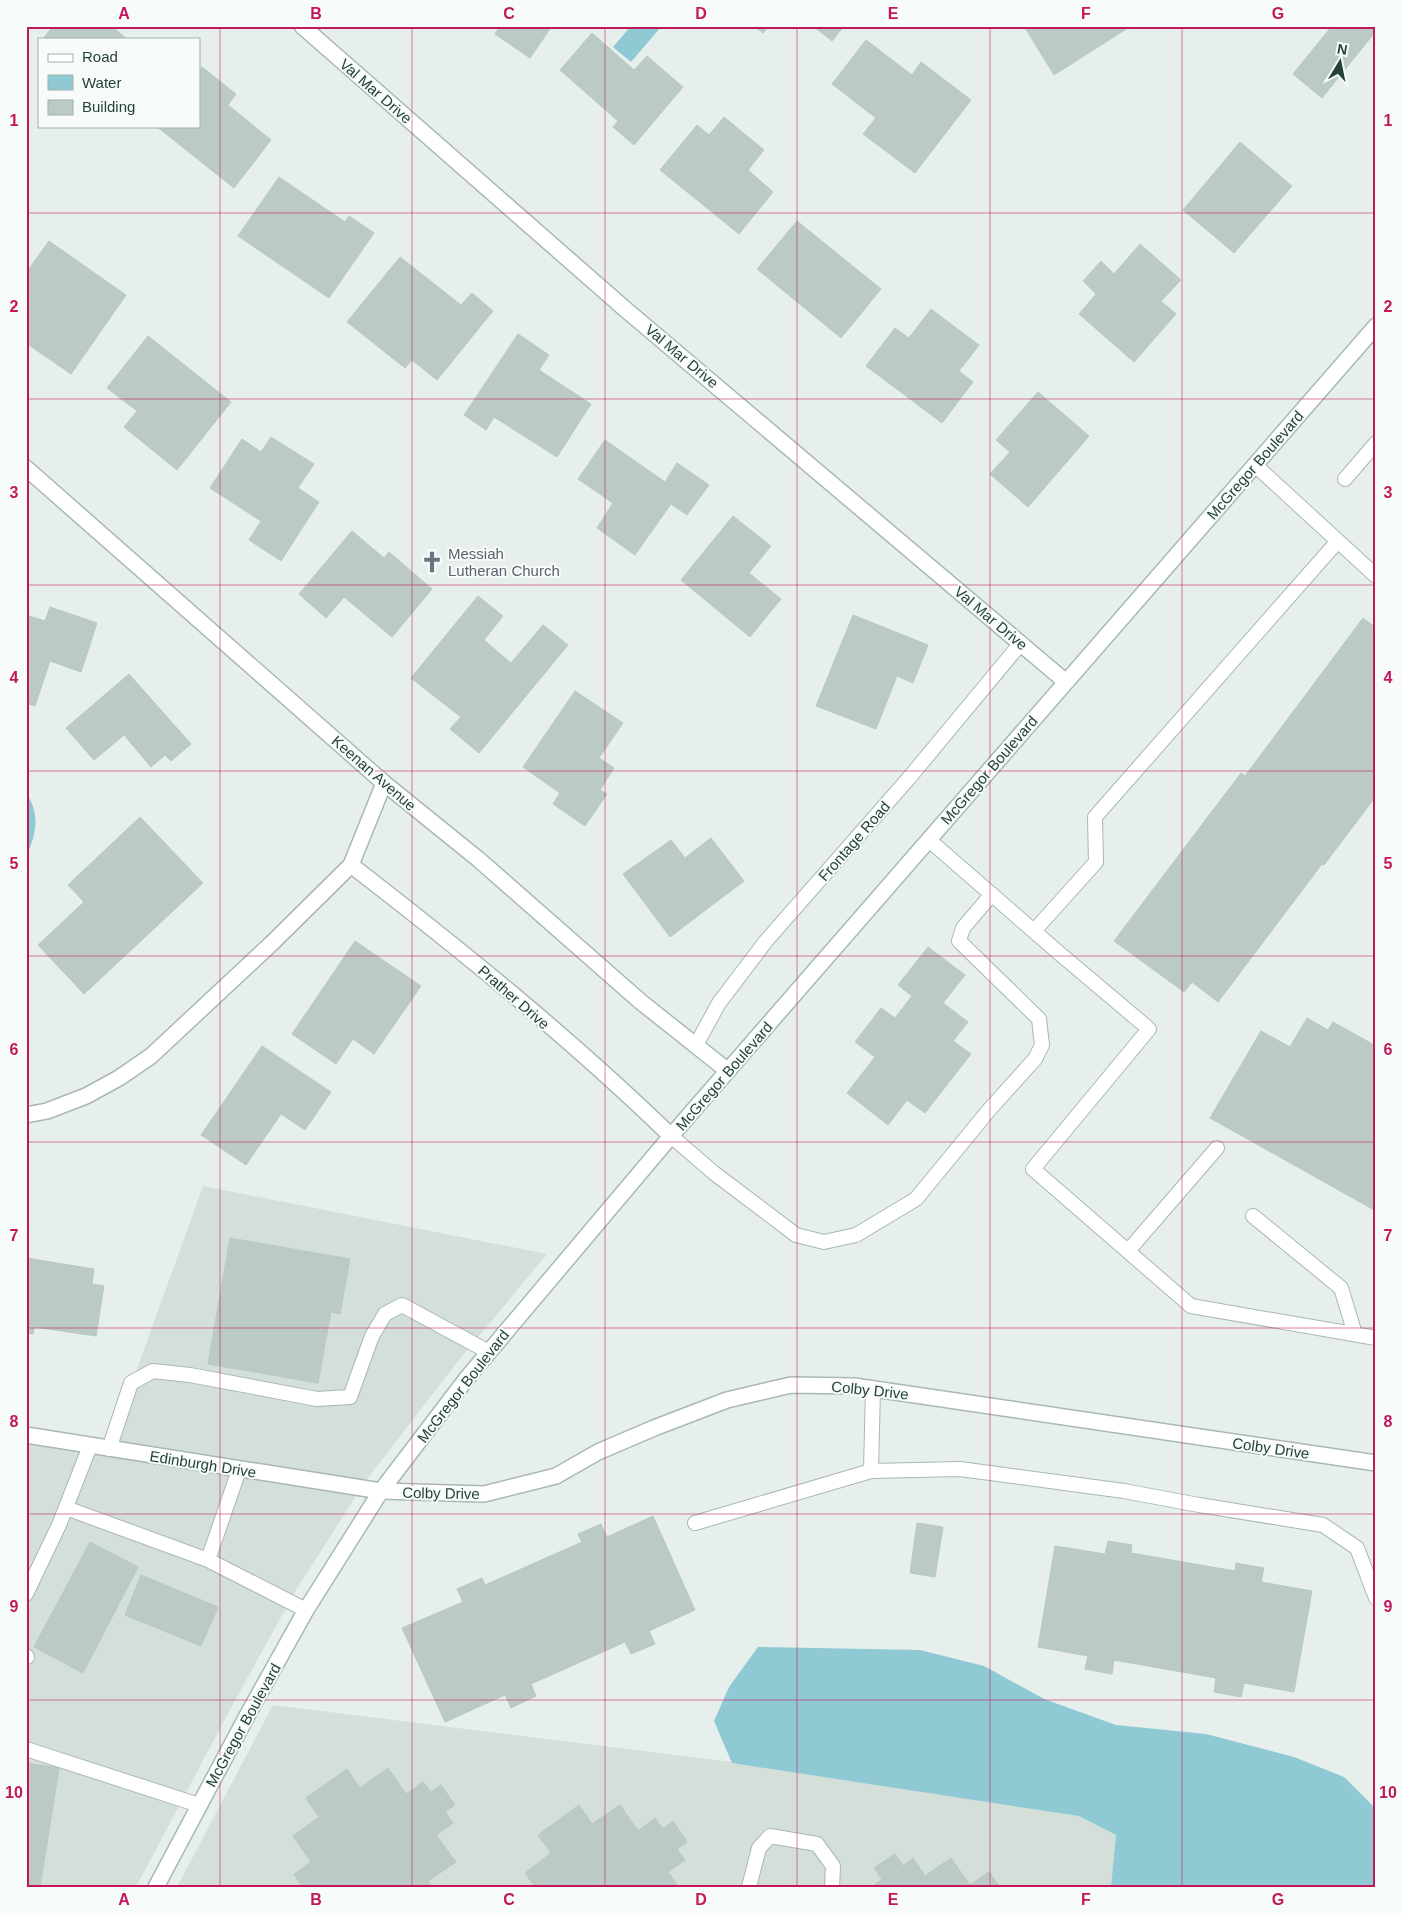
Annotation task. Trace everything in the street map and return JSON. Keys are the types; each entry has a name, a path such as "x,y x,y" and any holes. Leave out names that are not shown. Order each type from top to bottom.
{"street":[{"name":"Val Mar Drive","path":"302,26 625,308 1066,682"},
{"name":"McGregor Boulevard","path":"156,1887 306,1610 380,1492 489,1352 728,1070 1376,326"},
{"name":"Keenan Avenue","path":"26,468 384,783 478,859 642,1002 728,1070"},
{"path":"26,1115 47,1111 86,1096 119,1078 151,1056 271,944 351,865 384,783"},
{"name":"Prather Drive","path":"351,865 448,940 619,1086 671,1136"},
{"name":"Colby Drive","path":"380,1492 484,1494 556,1476 598,1452 654,1428 727,1400 790,1385 854,1386 1376,1463"},
{"name":"Edinburgh Drive","path":"26,1435 380,1492"}],"lane":[{"path":"1345,479 1376,443"},
{"path":"1255,465 1376,576"},
{"path":"1034,931 1096,862 1095,817 1337,542"},
{"name":"Frontage Road","path":"696,1045 719,1003 766,941 910,778 1021,643"},
{"path":"929,840 1149,1029 1033,1169 1191,1306 1376,1338"},
{"path":"671,1136 714,1173 796,1235 824,1242 856,1235 916,1199 989,1110 1035,1059 1042,1044 1039,1019 959,941 963,928 992,894"},
{"path":"1128,1251 1217,1148"},
{"path":"1253,1216 1341,1288 1355,1334"},
{"path":"109,1449 131,1383 152,1371 190,1375 316,1399 350,1397 372,1336 385,1314 402,1305 489,1352"},
{"path":"871,1471 873,1389"},
{"path":"26,1594 66,1508 90,1446"},
{"path":"695,1523 871,1471 960,1469 1124,1491 1323,1525 1357,1548 1376,1598"},
{"path":"208,1560 239,1470"},
{"path":"66,1508 208,1560 306,1610"},
{"path":"26,1749 199,1805"},
{"path":"749,1887 759,1848 770,1836 817,1844 833,1866 832,1887"}],"shaded area":[{"path":"203,1186 547,1254 455,1365 367,1479 296,1590 136,1887 26,1887 26,1428 110,1444"},
{"path":"273,1705 731,1762 1079,1816 1116,1835 1111,1887 177,1887"}],"water":[{"path":"631,26 659,26 660,28 631,62 613,47"},
{"path":"26,793 35,816 35,832 26,855"},
{"path":"758,1647 920,1650 984,1666 1044,1699 1116,1725 1206,1734 1294,1757 1344,1777 1376,1809 1376,1887 1111,1887 1116,1835 1079,1816 732,1763 714,1721 729,1687"}],"building":[{"path":"53,26 112,26 126,38 44,38"},
{"path":"500,26 552,26 530,58 495,34"},
{"path":"754,26 769,26 763,33"},
{"path":"813,26 844,26 832,41"},
{"path":"1024,26 1131,26 1054,75"},
{"path":"1332,26 1376,26 1376,31 1322,98 1293,74"},
{"path":"592,33 634,70 647,56 683,87 634,145 613,127 618,121 560,70"},
{"path":"866,40 912,75 921,62 971,100 915,173 863,134 876,118 832,84"},
{"path":"202,67 236,94 228,105 271,140 234,188 159,128 200,128 200,69"},
{"path":"724,117 764,150 748,170 773,192 739,234 660,170 697,125 709,135"},
{"path":"1240,142 1292,186 1234,253 1183,210"},
{"path":"279,177 345,222 349,216 374,233 329,298 238,236"},
{"path":"797,221 881,289 841,338 757,269"},
{"path":"49,241 126,295 71,374 26,343 26,273"},
{"path":"1140,244 1181,280 1161,301 1176,314 1134,362 1079,314 1096,294 1083,281 1101,261 1114,274"},
{"path":"400,257 461,305 472,293 493,311 437,380 412,360 405,368 347,322"},
{"path":"931,309 979,345 959,371 973,382 942,423 866,366 895,328 909,338"},
{"path":"518,334 549,355 539,370 591,404 557,457 494,417 486,430 464,415"},
{"path":"148,336 231,402 177,470 124,427 137,411 107,388"},
{"path":"1038,392 1089,436 1028,507 990,474 1010,452 996,440"},
{"path":"271,437 314,464 298,488 319,502 281,561 249,540 261,521 210,488 242,439 261,452"},
{"path":"605,440 665,482 677,463 709,485 687,515 671,504 635,555 597,528 613,503 578,479"},
{"path":"733,516 771,546 749,573 781,599 750,637 681,580"},
{"path":"352,531 384,558 389,552 432,589 392,637 344,597 326,618 299,594"},
{"path":"478,596 503,616 484,640 511,663 543,625 568,645 479,753 450,729 461,717 411,678"},
{"path":"50,607 97,623 81,672 50,661 35,706 26,703 26,615 45,621"},
{"path":"853,615 928,645 913,683 897,676 876,729 816,706"},
{"path":"1363,618 1376,628 1376,796 1218,1002 1192,982 1184,992 1114,941 1241,773 1245,776"},
{"path":"129,674 191,744 171,761 165,755 151,767 124,735 94,760 66,728"},
{"path":"575,691 623,723 599,758 614,768 600,790 607,794 585,826 553,804 560,793 523,767"},
{"path":"140,817 203,883 84,994 38,945 84,902 68,885"},
{"path":"711,838 744,881 670,937 623,874 671,840 685,858"},
{"path":"355,941 421,986 374,1054 353,1039 336,1064 292,1034"},
{"path":"928,947 965,975 943,1003 968,1022 953,1041 971,1054 925,1113 907,1100 888,1125 847,1093 875,1057 855,1042 881,1008 895,1018 912,996 898,985"},
{"path":"1307,1018 1328,1030 1333,1022 1376,1046 1376,1211 1210,1118 1261,1031 1290,1047"},
{"path":"262,1046 331,1092 305,1130 281,1114 246,1165 201,1135"},
{"path":"230,1238 350,1259 340,1314 331,1312 318,1383 208,1364"},
{"path":"26,1258 94,1269 92,1284 104,1286 96,1336 34,1327 33,1334 26,1333"},
{"path":"653,1516 695,1610 649,1631 655,1644 631,1654 625,1642 531,1684 536,1696 511,1708 505,1695 445,1722 402,1628 463,1602 457,1589 482,1578 485,1585 582,1542 578,1534 601,1524 607,1537"},
{"path":"917,1523 943,1527 935,1577 910,1573"},
{"path":"1108,1541 1132,1545 1131,1553 1235,1571 1236,1563 1264,1568 1261,1582 1312,1591 1294,1692 1244,1683 1241,1697 1214,1692 1216,1678 1114,1660 1112,1674 1085,1669 1088,1656 1038,1647 1055,1546 1105,1554"},
{"path":"90,1542 138,1567 83,1673 34,1647"},
{"path":"141,1575 218,1607 201,1646 125,1615"},
{"path":"26,1763 59,1768 40,1887 26,1884"},
{"path":"388,1768 406,1794 423,1782 431,1792 441,1785 455,1805 445,1812 453,1823 436,1835 456,1862 428,1881 432,1887 299,1887 301,1885 294,1874 311,1862 293,1836 319,1817 306,1798 347,1769 360,1788"},
{"path":"579,1805 592,1824 620,1805 638,1831 655,1818 663,1829 673,1821 687,1842 677,1849 685,1860 668,1872 679,1887 535,1887 525,1873 551,1853 538,1835"},
{"path":"895,1854 903,1866 913,1858 925,1876 951,1858 970,1885 989,1872 1000,1887 872,1887 882,1879 874,1868"}],"place":[{"name":"Messiah Lutheran Church","path":"432,562"}]}
